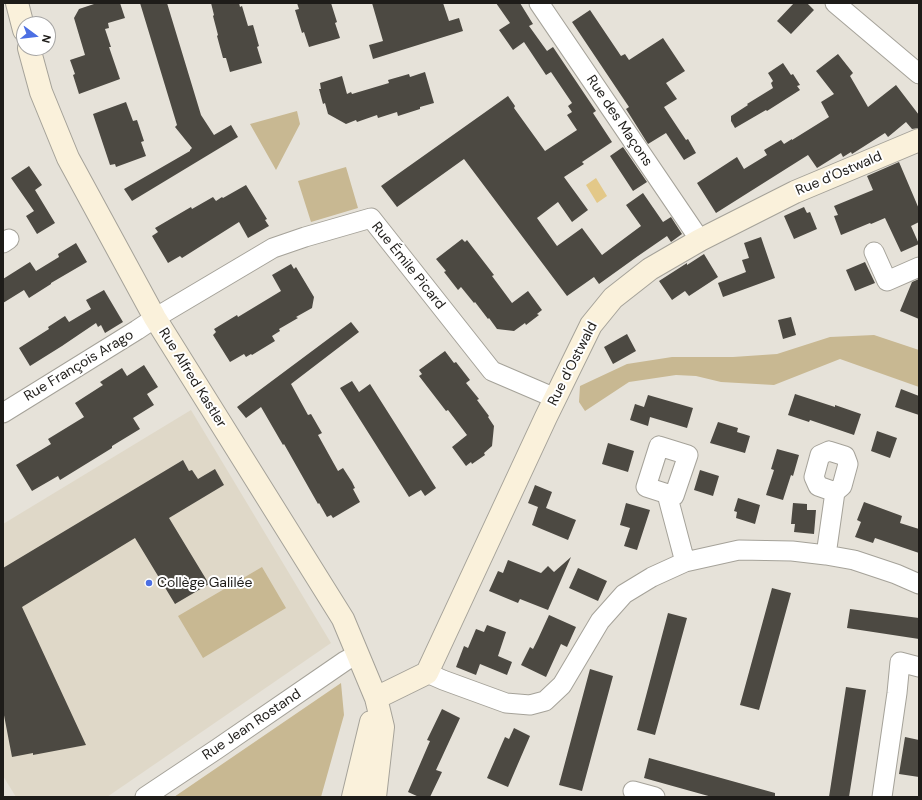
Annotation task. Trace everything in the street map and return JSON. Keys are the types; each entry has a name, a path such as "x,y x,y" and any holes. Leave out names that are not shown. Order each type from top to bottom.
{"main road":[{"path":"17,3 20,16"},
{"name":"Rue Alfred Kastler","path":"31,56 41,92 68,158 155,318 343,619 376,698"},
{"name":"Rue d'Ostwald","path":"427,673 546,417 591,325 613,298 650,269 700,240 794,192 919,140"},
{"path":"376,698 427,673"},
{"path":"353,797 376,698"},
{"path":"374,797 383,727 376,698"}],"street":[{"name":"Rue des Maçons","path":"538,3 700,240"},
{"path":"835,3 919,74"},
{"name":"Rue Émile Picard","path":"155,318 273,248 371,218 492,371 556,398"},
{"path":"874,252 887,281 919,267"},
{"name":"Rue François Arago","path":"3,413 155,318"},
{"path":"826,555 835,492"},
{"path":"667,494 685,562"},
{"path":"427,673 506,703 530,705 546,701 562,685 600,621 624,594 652,577 685,562 738,550 792,551 854,560 896,574 919,584"},
{"name":"Rue Jean Rostand","path":"145,797 345,661 358,654"},
{"path":"882,797 900,662 919,667"},
{"path":"633,791 655,797"}],"shaded area":[{"path":"297,111 300,124 276,170 250,124"},
{"path":"346,167 358,208 311,222 298,181"},
{"path":"596,178 607,196 597,203 586,185"},
{"path":"874,335 919,350 919,387 840,359 774,385 721,382 696,376 676,375 629,382 585,411 579,402 580,386 627,364 672,357 733,357 777,354 830,337"},
{"name":"Collège Galilée","path":"191,410 331,643 107,797 16,797 3,776 3,524"},
{"path":"262,567 286,608 203,658 178,616"},
{"path":"341,683 344,715 321,797 174,797"}],"building":[{"path":"97,3 120,3 125,18 108,23 109,28 105,29 111,47 109,47 120,79 79,94 73,75 75,74 70,60 85,55 74,18 79,9"},
{"path":"140,3 167,3 201,115 214,135 231,125 238,137 132,201 124,189 190,151 192,148 175,127 177,125"},
{"path":"211,3 239,3 240,7 242,6 248,26 253,25 262,63 230,72 226,58 223,58"},
{"path":"297,3 331,3 340,38 309,47 304,32 302,33 295,10 299,9"},
{"path":"372,3 443,3 449,21 459,18 463,31 373,59 369,45 383,41"},
{"path":"496,3 520,3 533,24 529,26 547,51 553,47 596,111 593,113 612,142 582,162 584,164 564,177 588,210 572,222 558,202 537,218 557,246 582,228 602,255 641,226 626,205 643,193 663,222 671,217 682,234 671,242 667,236 599,284 594,277 567,296 464,159 397,207 381,186 508,96 515,106 514,108 545,151 577,130 567,115 572,112 568,106 572,103 551,72 546,75 524,42 513,50 499,30 510,23"},
{"path":"794,3 807,3 814,10 791,34 777,21"},
{"path":"590,10 621,56 625,54 629,60 663,38 685,71 666,83 677,99 664,107 686,140 688,139 696,153 684,160 666,133 648,144 626,109 629,107 572,22"},
{"path":"838,54 853,73 850,76 868,107 896,85 919,115 919,128 912,129 906,122 888,137 885,133 852,154 851,152 843,157 841,153 817,168 808,155 716,213 697,183 737,157 744,169 767,155 764,150 781,140 784,144 792,140 829,117 821,102 834,94 816,71"},
{"path":"783,63 800,85 797,86 800,90 767,111 766,110 735,128 731,121 731,116 773,88 771,83 773,81 768,73"},
{"path":"425,72 434,103 398,116 397,112 378,118 377,115 346,124 328,114 325,103 323,104 319,89 321,89 320,83 342,76 347,94 351,92 352,94 389,83 388,80 409,74 410,77"},
{"path":"126,102 133,121 137,120 144,141 141,142 146,156 116,167 115,164 110,165 93,114"},
{"path":"623,147 647,182 633,191 610,156"},
{"path":"899,162 919,209 919,222 911,226 919,244 901,252 885,218 841,235 834,216 838,215 834,206 873,190 867,176"},
{"path":"29,166 42,185 35,190 55,223 37,234 26,216 34,211 11,178"},
{"path":"246,185 267,219 265,220 269,226 248,238 239,222 182,258 180,256 168,263 152,236 158,232 155,228 191,207 192,209 213,197 216,201"},
{"path":"804,207 807,213 810,212 817,229 794,239 784,216"},
{"path":"761,237 775,278 723,297 718,283 746,272 742,260 749,258 744,243"},
{"path":"462,239 465,242 467,240 494,275 492,276 512,303 528,291 542,310 537,314 539,315 526,325 525,323 514,331 497,329 461,287 458,290 444,272 446,271 436,259"},
{"path":"76,243 87,262 29,298 24,290 3,303 3,279 30,262 36,271 59,257 58,254"},
{"path":"704,254 718,277 689,296 685,291 672,300 659,281"},
{"path":"865,262 875,283 855,291 846,270"},
{"path":"291,264 294,269 296,267 314,297 312,308 279,329 280,331 272,336 275,341 252,355 251,354 246,357 244,354 230,362 213,335 216,332 214,329 237,315 238,317 281,291 272,275"},
{"path":"919,279 919,319 900,311 912,282"},
{"path":"104,290 123,322 105,333 101,325 98,327 96,323 30,366 19,348 49,329 48,327 65,316 69,322 91,309 86,300"},
{"path":"791,317 796,335 783,339 778,320"},
{"path":"351,322 359,332 291,384 308,415 311,414 322,433 318,435 338,471 343,468 355,488 353,489 360,502 333,518 331,515 327,517 319,503 318,504 261,407 246,418 237,407"},
{"path":"627,334 636,351 613,364 604,347"},
{"path":"445,351 470,380 466,383 479,399 477,400 489,416 488,417 494,426 492,446 484,453 485,455 472,464 471,462 466,466 452,447 467,435 419,376 422,374 419,370"},
{"path":"144,365 158,387 147,394 154,405 133,418 140,429 60,480 58,476 32,491 16,465 51,444 48,439 84,417 75,403 103,385 100,382 122,368 127,376"},
{"path":"352,381 359,392 370,384 436,488 425,496 421,490 409,497 340,388"},
{"path":"901,389 919,396 919,415 895,407"},
{"path":"795,394 861,414 854,435 810,420 809,422 788,415"},
{"path":"648,395 693,408 687,428 650,417 648,426 630,420 635,404 644,407"},
{"path":"718,422 738,428 737,432 750,436 745,453 710,443"},
{"path":"877,431 897,438 890,458 871,451"},
{"path":"608,443 634,451 628,472 602,464"},
{"path":"777,449 799,455 793,476 791,475 783,500 766,495 774,470 771,469"},
{"path":"183,460 189,471 192,470 198,479 215,469 224,485 169,518 209,584 175,604 135,538 22,607 86,745 33,755 33,753 12,757 3,710 3,568"},
{"path":"700,470 719,476 713,496 694,490"},
{"path":"535,485 552,492 546,508 576,520 568,540 532,525 538,507 528,503"},
{"path":"738,498 760,505 755,524 736,518 737,512 734,511"},
{"path":"864,502 902,516 900,523 919,529 919,553 875,538 873,543 855,537 861,522 857,520"},
{"path":"626,503 650,510 637,550 624,546 630,528 620,525"},
{"path":"793,503 807,504 807,510 816,510 814,534 794,532 795,524 791,524"},
{"path":"571,557 548,610 520,599 518,603 489,591 498,571 503,573 508,560 541,573 548,566 554,572"},
{"path":"578,568 607,581 598,601 569,588"},
{"path":"772,588 791,593 759,710 740,705"},
{"path":"850,609 919,618 919,639 847,628"},
{"path":"668,613 687,618 655,735 637,730"},
{"path":"549,615 576,627 567,647 561,644 546,677 521,665 530,647 533,649"},
{"path":"487,625 506,632 498,656 512,662 507,675 480,664 476,675 456,667 464,646 468,648 476,629 484,632"},
{"path":"590,669 613,676 582,791 559,785"},
{"path":"846,687 866,690 849,797 829,797"},
{"path":"442,709 460,718 436,770 442,772 430,797 419,797 408,792 430,741 427,740"},
{"path":"514,728 530,736 508,787 487,778 505,737 509,739"},
{"path":"905,737 919,740 919,777 899,774"},
{"path":"649,758 775,793 775,797 712,797 644,778"}],"place":[{"name":"Collège Galilée","path":"149,583"}]}
